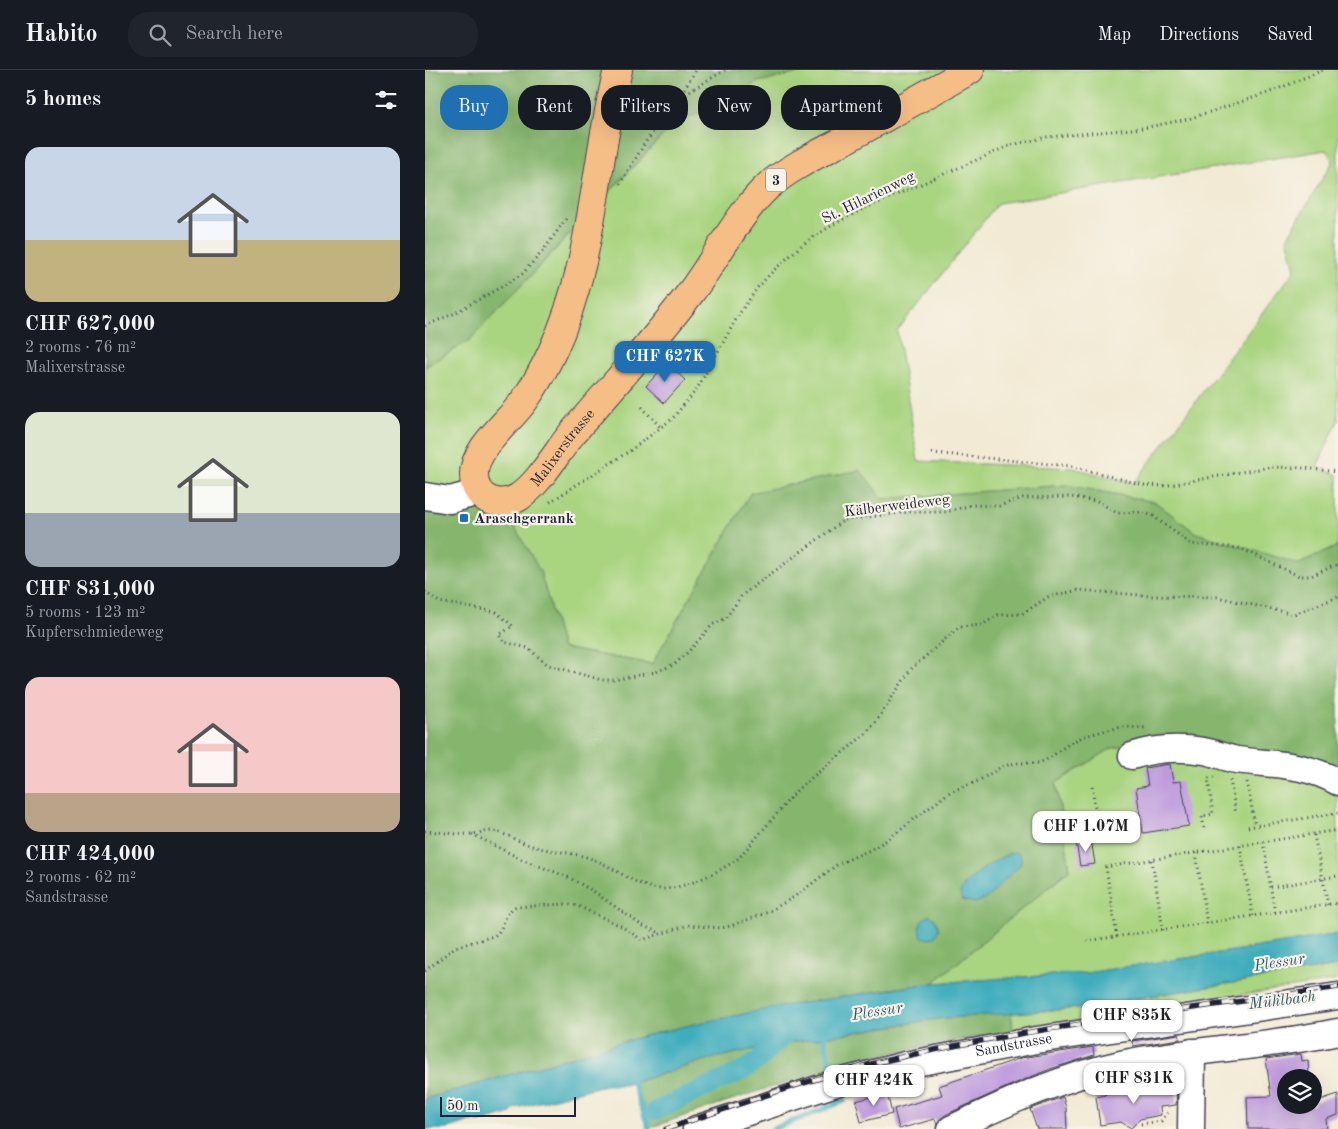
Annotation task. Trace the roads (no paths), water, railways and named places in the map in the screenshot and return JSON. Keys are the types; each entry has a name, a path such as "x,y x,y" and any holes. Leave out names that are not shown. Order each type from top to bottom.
{"main road":[{"path":"479,492 475,486 474,477 476,460 487,443 527,398 560,333 575,291 582,264 606,194 610,104 618,70"},
{"name":"Malixerstrasse","path":"479,492 492,501 501,503 509,502 525,492 569,437 674,315 704,275 745,212 769,186 802,164 970,70"}],"street":[{"path":"425,496 449,500 479,492"},
{"path":"1132,756 1154,749 1196,750 1234,759 1304,767 1338,782"},
{"name":"Sandstrasse","path":"697,1129 839,1082 905,1065 1044,1039 1338,996"},
{"path":"951,1129 1030,1093 1079,1076 1123,1064 1192,1052 1256,1045 1338,1032"},
{"path":"1191,1129 1192,1052"}],"water":[{"path":"1016,852 1021,856 1021,864 987,898 976,903 962,900 960,893 968,882 994,862 1010,853"},
{"path":"929,915 935,919 939,928 936,936 929,939 922,937 919,928 922,920"},
{"name":"Plessur","path":"1338,934 1338,966 1071,1009 936,1019 763,1047 706,1060 625,1085 605,1085 513,1109 511,1113 481,1122 471,1121 446,1129 425,1129 425,1099 644,1036 699,1023 788,1005 933,983 1086,973"}],"waterway":[{"path":"655,1111 742,1071 760,1059 793,1026"},
{"name":"Mühlbach","path":"826,1031 824,1037 831,1070"},
{"name":"Mühlbach","path":"631,1077 649,1128"},
{"name":"Mühlbach","path":"827,1108 825,1102 838,1097 836,1090"},
{"name":"Mühlbach","path":"773,1129 844,1101"}],"railway":[{"path":"666,1129 781,1090 839,1073 952,1046 1061,1027 1338,987"}],"place":[{"name":"Araschgerrank","path":"464,518"}]}
